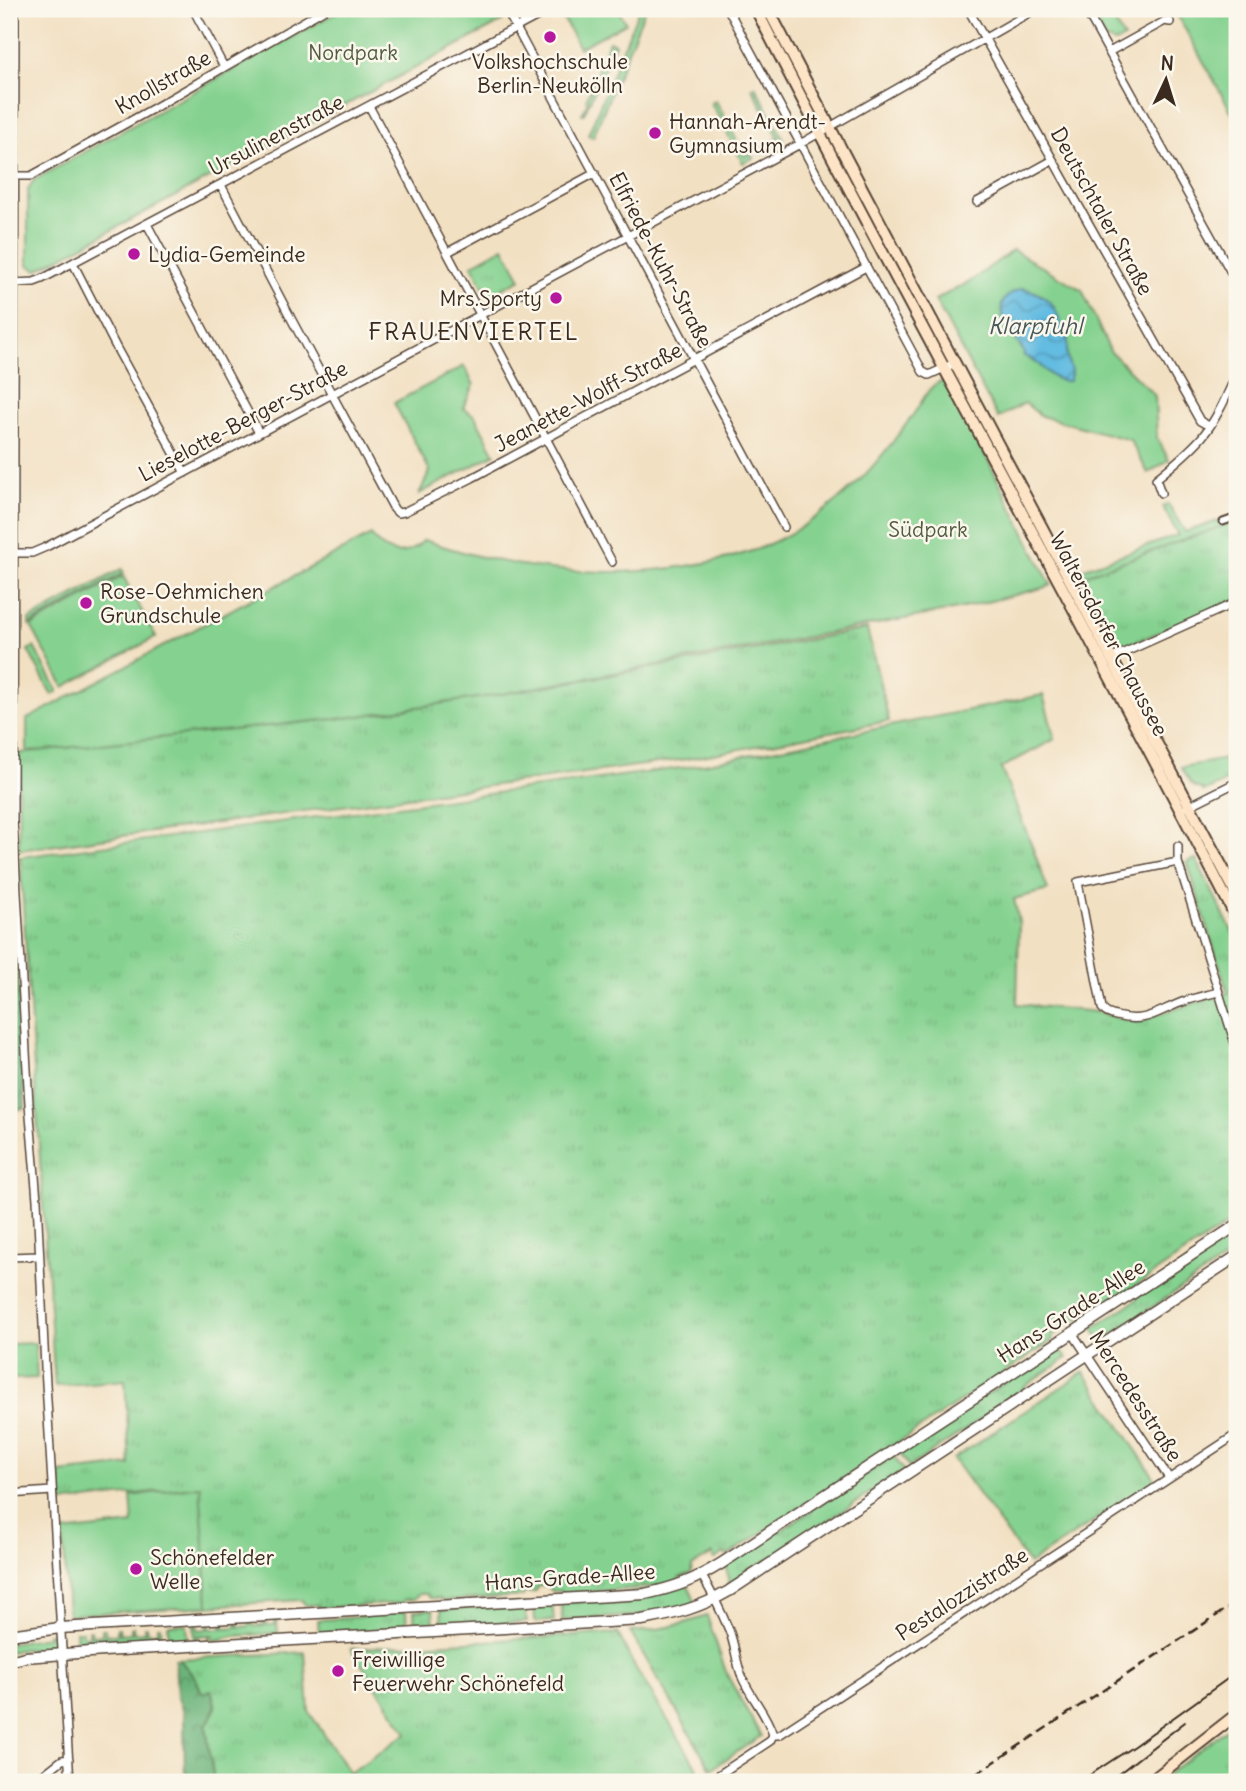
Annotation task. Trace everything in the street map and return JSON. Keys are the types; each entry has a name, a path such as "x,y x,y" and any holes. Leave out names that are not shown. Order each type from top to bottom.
{"main road":[{"name":"Waltersdorfer Chaussee","path":"756,9 819,133 950,365"},
{"name":"Waltersdorfer Chaussee","path":"768,9 950,365 1186,808 1237,895"},
{"name":"Waltersdorfer Chaussee","path":"1186,808 1237,919"},
{"path":"1150,1782 1237,1714"}],"street":[{"path":"15,9 12,796 70,1782"},
{"path":"193,9 224,67"},
{"name":"Knollstraße","path":"16,176 31,176 325,9"},
{"name":"Elfriede-Kuhr-Straße","path":"506,9 784,527"},
{"name":"Ursulinenstraße","path":"15,283 39,281 551,9"},
{"path":"728,9 923,372 929,375 950,365"},
{"name":"Deutschtaler Straße","path":"968,9 1200,421 1209,426"},
{"name":"Lieselotte-Berger-Straße","path":"14,553 32,553 46,547 800,144 1036,9"},
{"path":"1085,9 1237,283"},
{"path":"1110,52 1165,21 1170,22"},
{"path":"369,106 612,562"},
{"path":"977,202 1053,160"},
{"path":"448,252 594,173"},
{"path":"221,185 332,394"},
{"path":"147,224 258,433"},
{"path":"73,263 185,473"},
{"name":"Jeanette-Wolff-Straße","path":"332,394 391,503 398,513 404,512 866,267"},
{"path":"1161,493 1156,479 1185,455 1203,435 1237,373"},
{"path":"1223,522 1237,517"},
{"path":"1107,661 1237,602"},
{"path":"1186,808 1237,782"},
{"path":"1178,846 1178,862 1237,1050"},
{"path":"1178,862 1078,882 1104,1012 1139,1019 1182,1002 1218,992"},
{"name":"Hans-Grade-Allee","path":"9,1634 60,1628 645,1594 676,1587 702,1576 1237,1225"},
{"path":"9,1257 39,1256"},
{"path":"9,1661 62,1654 642,1620 679,1614 715,1599 1237,1256"},
{"name":"Mercedesstraße","path":"1073,1334 1169,1478"},
{"name":"Pestalozzistraße","path":"708,1782 770,1741 773,1735 779,1735 1237,1434"},
{"path":"9,1494 52,1491"},
{"path":"702,1576 729,1632 741,1675 773,1735"},
{"path":"34,1782 62,1760 69,1759"}],"green space":[{"name":"Nordpark","path":"343,9 499,9 504,18 503,21 37,270 28,265 28,189 34,180"},
{"path":"585,9 618,9 626,23 579,48 564,20"},
{"path":"639,9 645,9 593,137 588,135"},
{"path":"1088,9 1107,9 1124,38 1115,43 1106,40"},
{"path":"1174,9 1237,9 1237,122"},
{"path":"609,41 615,44 582,114 588,101 586,100"},
{"path":"755,86 784,139 761,154 759,149 779,138 752,88"},
{"path":"716,101 745,156 751,153 753,158 743,163 711,103"},
{"path":"504,247 521,279 488,296 472,265"},
{"path":"1013,250 1082,290 1110,351 1155,396 1157,438 1169,460 1148,473 1130,440 1041,416 1025,403 998,418 935,300 971,281"},
{"path":"464,366 474,385 463,408 475,416 495,454 419,494 430,471 394,403"},
{"name":"Südpark","path":"947,379 1051,585 963,608 490,696 352,717 27,752 27,719 371,535 390,551 410,550 424,540 487,558 550,569 583,571 615,572 680,567 725,559 757,549 804,525 848,492 888,448 931,388"},
{"path":"1237,497 1237,521 1082,576 1079,570 1178,535 1163,507 1168,504 1185,532 1236,515"},
{"path":"1236,521 1237,600 1119,649 1082,576"},
{"path":"122,569 124,573 29,625 29,620"},
{"path":"123,576 156,637 64,687 31,626"},
{"path":"867,629 889,721 687,759 19,850 18,754 352,717 490,696"},
{"path":"34,647 58,691 52,695 28,650"},
{"path":"1043,695 1055,739 1001,768 1048,890 1014,899 1019,922 1017,1004 1097,1012 1133,1022 1228,993 1187,862 1196,859 1237,941 1237,1218 1092,1315 1090,1313 1080,1319 1073,1317 1062,1325 1062,1330 1052,1337 1053,1340 727,1556 724,1553 713,1559 713,1554 692,1566 691,1573 679,1578 679,1581 654,1587 563,1594 562,1591 552,1591 547,1585 539,1586 535,1592 523,1593 523,1596 441,1601 440,1598 419,1594 414,1599 404,1600 403,1603 319,1608 318,1605 305,1605 302,1600 208,1606 200,1486 62,1503 60,1473 130,1465 125,1380 55,1386 20,857 688,767"},
{"path":"1237,757 1237,776 1204,792 1192,784 1181,767"},
{"path":"9,889 13,891 25,1108 9,1111"},
{"path":"1237,1231 1237,1251 1101,1341 1093,1328 1136,1300 1142,1292"},
{"path":"35,1343 37,1378 9,1379 9,1344"},
{"path":"1059,1347 1067,1358 1027,1385 1016,1396 909,1467 899,1452"},
{"path":"1084,1372 1156,1480 1029,1564 953,1459"},
{"path":"894,1456 904,1471 729,1585 726,1566"},
{"name":"Schönefelder Welle","path":"200,1486 208,1606 68,1615 63,1532 133,1524 131,1496"},
{"path":"688,1586 696,1603 668,1612 562,1620 561,1602"},
{"path":"552,1602 554,1621 535,1622 534,1604"},
{"path":"525,1604 527,1622 442,1628 441,1610"},
{"path":"433,1609 434,1628 415,1629 414,1611"},
{"path":"406,1611 407,1629 319,1634 318,1620"},
{"path":"707,1616 727,1675 761,1736 711,1769 630,1632 669,1627"},
{"path":"266,1619 267,1625 275,1625 277,1619 278,1633 234,1636 214,1641 214,1635 211,1635 211,1641 209,1635 198,1636 198,1642 195,1642 194,1624 197,1624 198,1630 208,1629 208,1623 211,1629 222,1628 222,1622 225,1628 236,1627 236,1621 239,1627 250,1626 250,1620 253,1626 264,1626"},
{"path":"187,1624 188,1642 169,1643 168,1625"},
{"path":"158,1626 161,1626 162,1644 159,1638 148,1639 148,1645 145,1639 134,1640 134,1646 131,1640 120,1641 118,1647 117,1641 106,1641 106,1647 103,1642 92,1642 92,1648 89,1643 84,1643 84,1649 77,1649 76,1631 83,1631 83,1636 89,1636 89,1630 92,1636 102,1635 102,1629 105,1629 106,1635 117,1634 117,1628 120,1634 131,1633 133,1627 134,1633 145,1632 144,1627 147,1627 148,1632 158,1632"},
{"path":"48,1633 53,1634 53,1649 32,1652 31,1648 9,1652 9,1643 48,1637"},
{"path":"618,1633 632,1662 702,1776 692,1782 214,1782 206,1727 216,1707 211,1691 202,1693 196,1679 179,1659 305,1652 309,1712 350,1773 407,1733 351,1649"},
{"path":"175,1659 179,1659 196,1679 202,1693 211,1690 216,1707 206,1727 214,1782 185,1782 184,1713 177,1696"},
{"path":"1237,1721 1237,1782 1158,1782 1159,1781"}],"water":[{"name":"Klarpfuhl","path":"1023,288 1051,303 1068,334 1067,356 1071,373 1069,381 1056,379 1036,362 1024,356 1022,348 1005,322 1001,308 1003,303 1013,292"}],"tram line":[{"path":"1079,1782 1237,1672"},
{"path":"1108,1782 1185,1722"}],"railway":[{"path":"964,1782 1237,1602"}],"place":[{"name":"Volkshochschule Berlin-Neukölln","path":"550,37"},
{"name":"Hannah-Arendt- Gymnasium","path":"655,133"},
{"name":"Lydia-Gemeinde","path":"134,254"},
{"name":"Mrs.Sporty","path":"556,298"},
{"name":"Rose-Oehmichen Grundschule","path":"86,603"},
{"name":"Schönefelder Welle","path":"136,1569"},
{"name":"Freiwillige Feuerwehr Schönefeld","path":"338,1671"}],"district":[{"name":"FRAUENVIERTEL","path":"474,331"}]}
